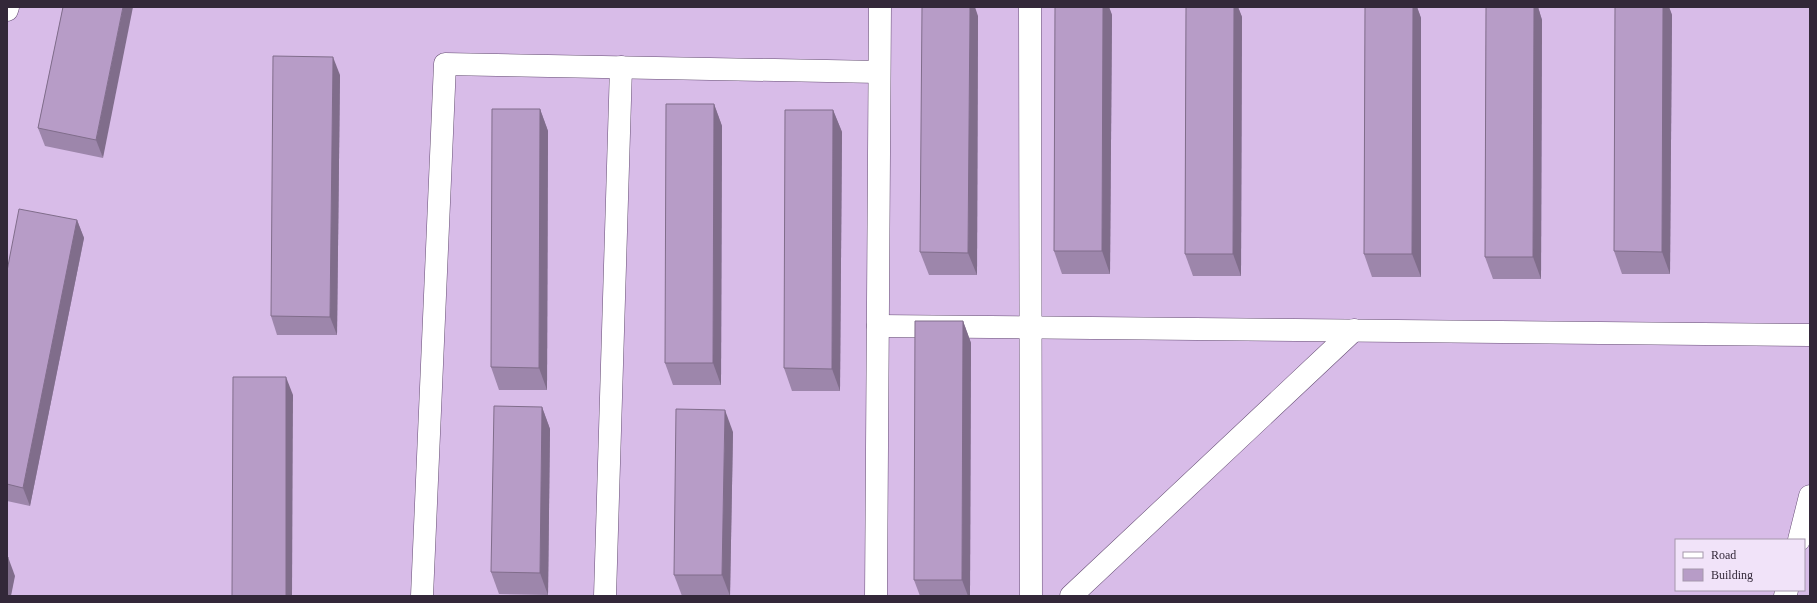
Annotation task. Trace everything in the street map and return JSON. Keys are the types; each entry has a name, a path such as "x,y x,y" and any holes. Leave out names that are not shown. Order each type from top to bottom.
{"street":[{"path":"876,596 880,7"},
{"path":"1030,7 1030,596"},
{"path":"422,596 445,64 879,72"},
{"path":"605,596 621,67"},
{"path":"878,326 1810,335"},
{"path":"1071,596 1354,330"},
{"path":"1799,539 1810,496"}],"building":[{"path":"63,7 123,7 96,140 38,128"},
{"path":"922,7 970,7 968,253 920,252"},
{"path":"1055,7 1103,7 1102,251 1054,251"},
{"path":"1186,7 1234,7 1233,254 1185,254"},
{"path":"1365,7 1413,7 1412,254 1364,254"},
{"path":"1486,7 1534,7 1533,257 1485,257"},
{"path":"1615,7 1663,7 1662,252 1614,251"},
{"path":"273,56 333,57 330,317 271,316"},
{"path":"666,104 714,104 713,363 665,363"},
{"path":"492,109 540,109 539,368 491,367"},
{"path":"785,110 833,110 832,369 784,368"},
{"path":"19,209 77,220 23,488 7,484 7,271"},
{"path":"915,321 963,321 962,580 914,580"},
{"path":"233,377 286,377 286,596 232,596"},
{"path":"494,406 542,407 540,573 491,572"},
{"path":"676,409 725,410 722,575 674,575"}]}
